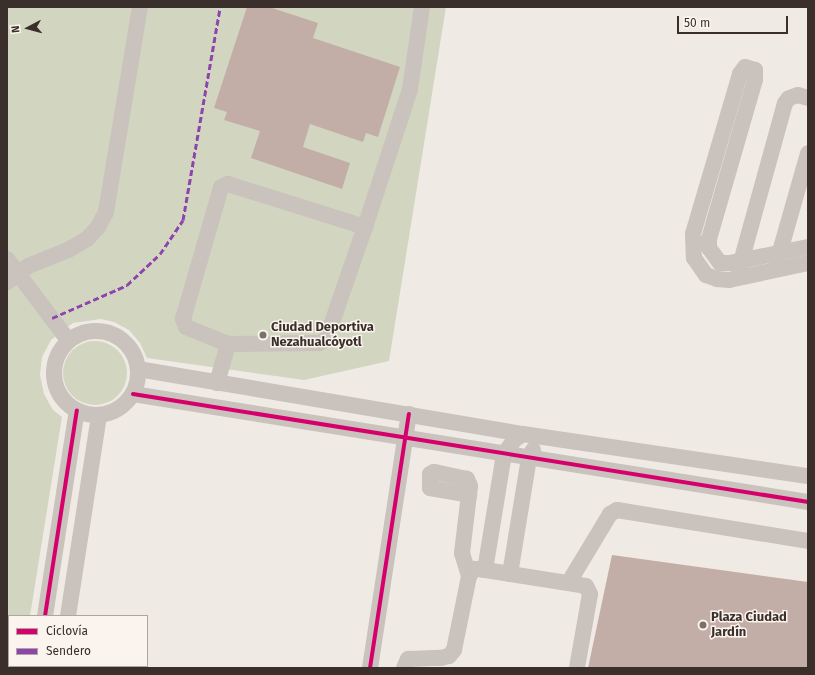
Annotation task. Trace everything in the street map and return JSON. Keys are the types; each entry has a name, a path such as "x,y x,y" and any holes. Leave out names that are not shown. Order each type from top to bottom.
{"street":[{"path":"7,272 24,258 66,247 83,231 99,210 132,7"},
{"path":"7,282 28,266 66,247 87,239 98,227 106,212 140,7"},
{"path":"366,227 228,184 221,187 183,319 186,327 228,344 319,343 326,340 366,227 410,89 422,7"},
{"path":"808,247 740,261 720,263 709,248 709,239 749,71 693,234 692,246 694,258 706,275 717,279 738,278 808,263"},
{"path":"738,278 740,261 785,104 789,98 798,95 808,98"},
{"path":"776,270 779,253 808,154"},
{"path":"7,259 68,340"},
{"path":"92,330 106,331 128,345 138,369 133,394 118,409 99,415 77,410 64,400 57,389 54,376 55,363 68,340 80,333 92,330"},
{"path":"217,382 228,344"},
{"path":"138,369 523,434 808,476"},
{"path":"133,394 808,502"},
{"path":"45,615 77,410"},
{"path":"370,668 409,414"},
{"path":"68,615 99,415"},
{"path":"485,570 504,454 514,440 523,434"},
{"path":"510,574 529,458 533,449 544,437"},
{"path":"469,495 462,553 469,576"},
{"path":"569,582 610,514 617,510 808,540"},
{"path":"404,668 408,659 441,658 449,656 454,650 469,576 474,570 485,570 569,582 586,586 590,594 577,668"}],"green space":[{"name":"Ciudad Deportiva Nezahualcóyotl","path":"7,7 446,7 389,361 304,380 147,358 140,343 129,330 114,322 101,319 73,323 51,340 42,357 40,375 44,394 53,410 62,417 30,615 8,615 8,667 22,668 7,668"},
{"path":"95,341 107,343 118,350 125,361 127,373 125,385 118,396 107,403 95,405 83,403 72,396 65,385 63,373 65,361 72,350 83,343"}],"building":[{"path":"247,7 269,7 318,23 313,38 400,67 378,137 366,133 363,142 310,124 303,147 350,163 342,189 251,158 260,131 224,120 227,112 214,108"},
{"name":"Plaza Ciudad Jardín","path":"612,555 808,582 808,668 588,668"}],"marked path":[{"path":"52,318 127,285 160,254 183,220 220,7"}],"cycle path":[{"path":"133,394 808,502"},
{"path":"45,615 77,410"},
{"path":"370,668 409,414"}],"place":[{"name":"Ciudad Deportiva Nezahualcóyotl","path":"263,335"},
{"name":"Plaza Ciudad Jardín","path":"703,625"}]}
